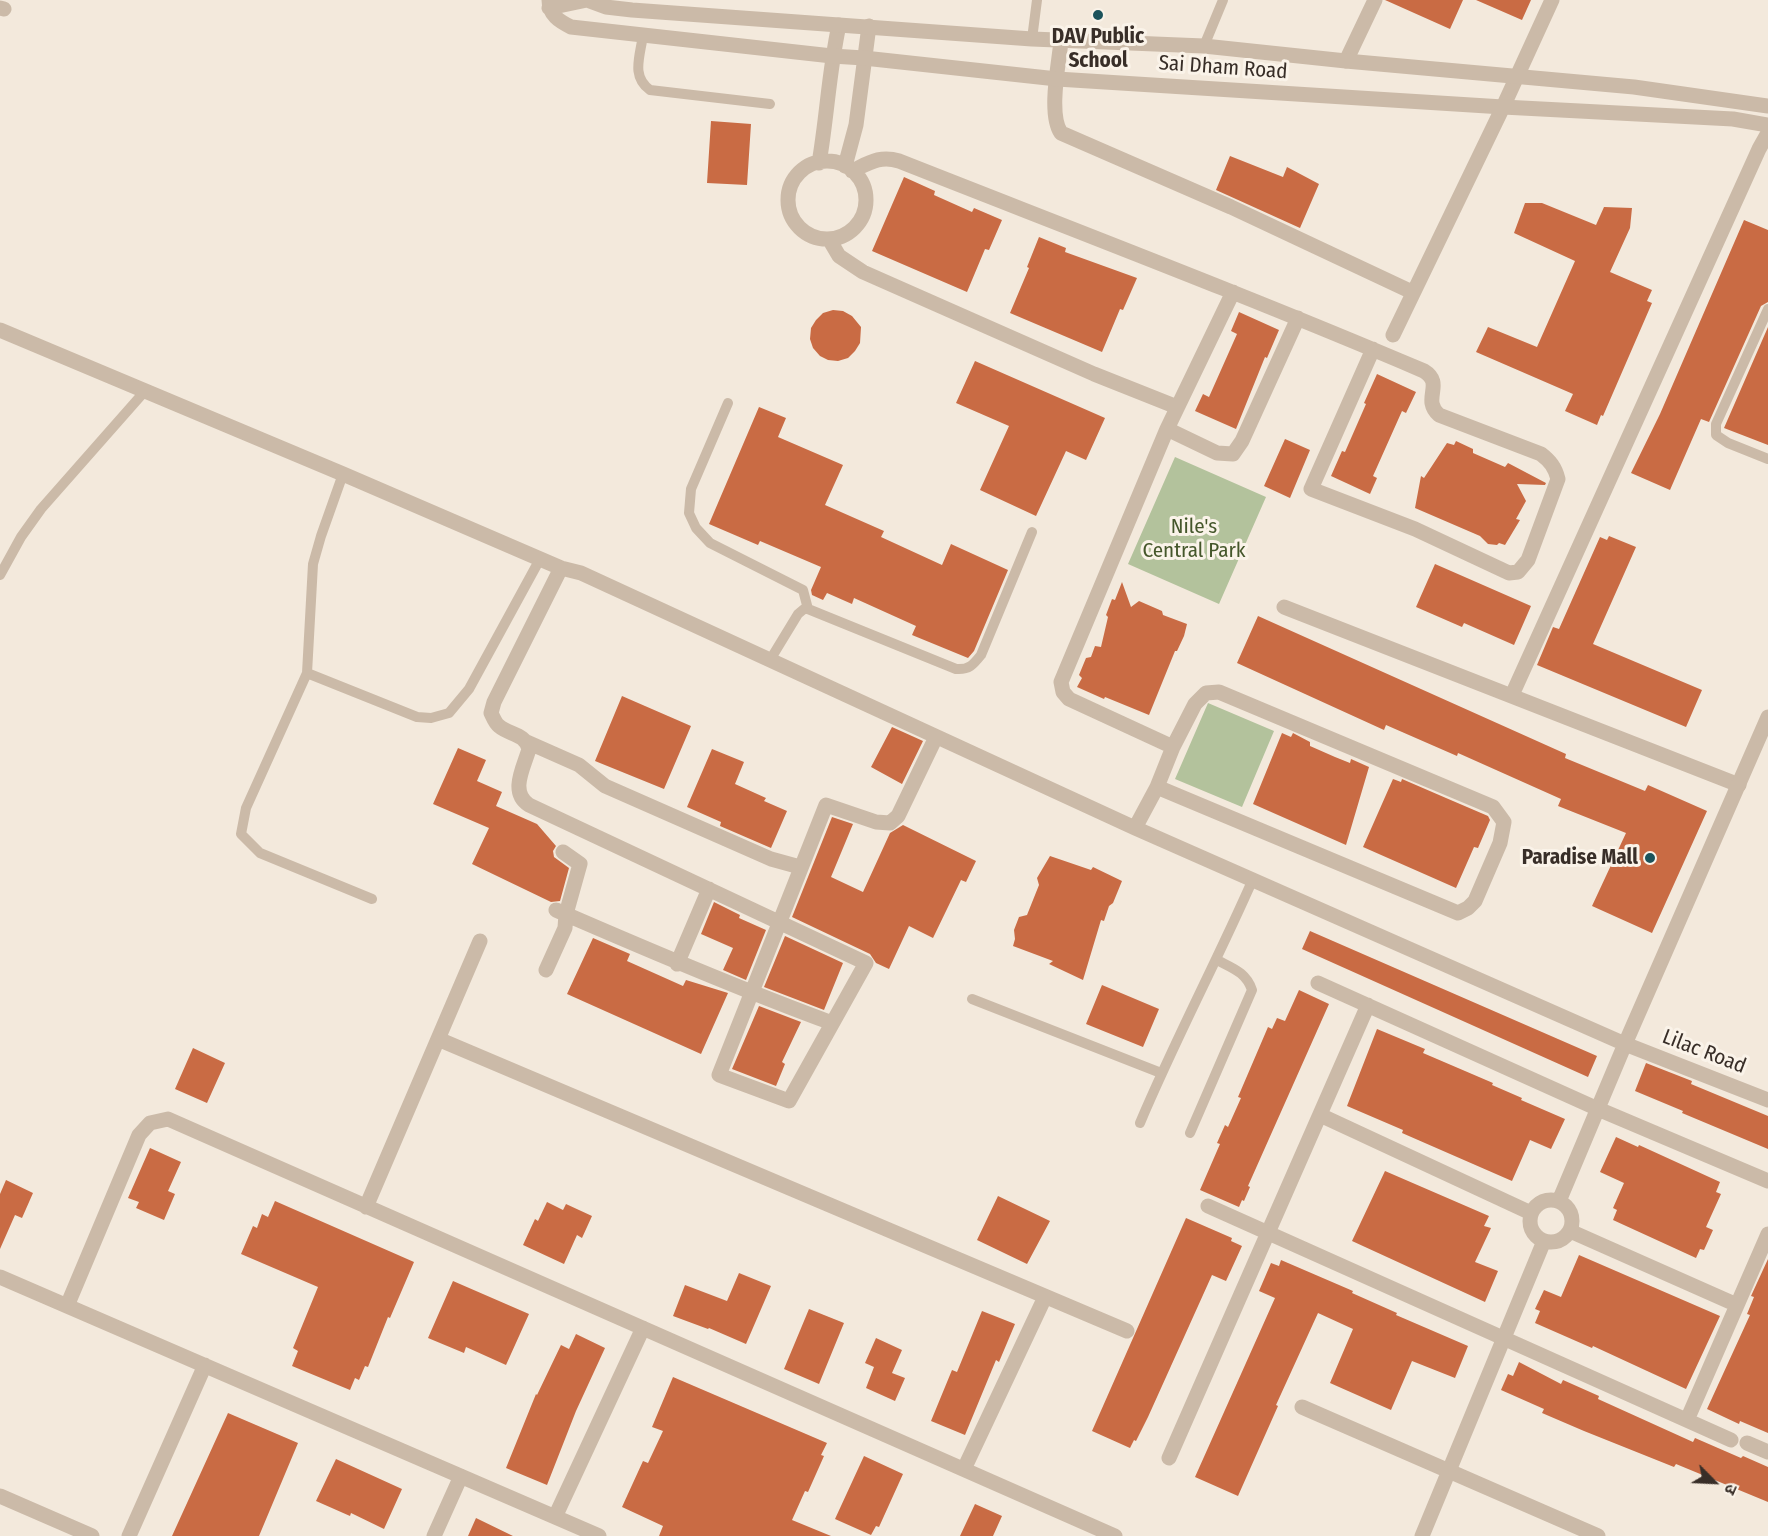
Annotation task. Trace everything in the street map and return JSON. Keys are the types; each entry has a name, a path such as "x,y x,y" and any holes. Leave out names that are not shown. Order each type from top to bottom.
{"street":[{"name":"Sai Dham Road","path":"587,0 606,7 632,10 1061,41 1204,46 1634,87 1768,106"},
{"path":"549,4 587,0"},
{"path":"1346,61 1375,0"},
{"path":"1393,335 1518,76 1552,0"},
{"name":"Sai Dham Road","path":"549,4 557,20 572,27 1057,79 1733,119 1768,125"},
{"path":"819,163 838,25"},
{"path":"849,169 869,26"},
{"path":"1061,41 1056,120 1061,133 1232,207 1412,292"},
{"path":"1512,695 1759,148 1768,133"},
{"path":"849,169 878,158 899,161 1298,318 1372,349 1432,375 1434,384 1431,403 1433,410 1439,416 1541,454 1555,470 1558,478 1528,560 1518,572 1509,573 1414,529 1311,489 1372,349"},
{"path":"837,162 858,176 864,187 866,200 864,213 849,233 837,238 812,236 801,229 793,219 789,207 789,194 793,182 801,172 819,163 837,162"},
{"path":"829,239 840,256 863,272 1094,374 1177,407"},
{"path":"1173,747 1069,699 1063,692 1061,682 1167,429 1233,292"},
{"path":"1167,429 1217,453 1233,454 1242,441 1298,318"},
{"name":"Lilac Road","path":"0,330 561,568 581,573 1135,828 1625,1044 1768,1100"},
{"path":"561,568 494,702 491,713 500,727 527,742 579,765 605,786 771,859 800,867"},
{"path":"1284,607 1739,785"},
{"path":"1135,828 1157,787 1173,747 1195,704 1206,693 1219,692 1493,807 1504,822 1500,843 1475,901 1458,913 1157,787"},
{"path":"1558,1201 1768,717"},
{"path":"527,742 529,749 517,789 524,802 780,922 866,963 789,1101 719,1075 752,994 780,922 800,867 826,805 876,822 890,823 898,816 936,737"},
{"path":"546,970 565,928 561,912 580,864 563,852"},
{"path":"677,964 709,889"},
{"path":"561,912 677,964 832,1023"},
{"path":"366,1206 480,941"},
{"path":"1318,983 1598,1109 1768,1181"},
{"path":"1169,1458 1368,1005"},
{"path":"438,1039 1127,1331"},
{"path":"1320,1115 1532,1213"},
{"path":"67,1306 139,1135 150,1123 168,1119 1115,1536"},
{"path":"1558,1201 1572,1214 1573,1222 1570,1231 1562,1240 1544,1241 1535,1236 1532,1230 1532,1213 1537,1205 1543,1202 1558,1201"},
{"path":"1208,1206 1731,1440"},
{"path":"1570,1231 1737,1305"},
{"path":"1688,1420 1768,1234"},
{"path":"1422,1536 1544,1241"},
{"path":"0,1277 599,1536"},
{"path":"964,1470 1045,1297"},
{"path":"555,1517 643,1328"},
{"path":"129,1536 205,1365"},
{"path":"1302,1407 1598,1536"},
{"path":"1747,1443 1768,1452"},
{"path":"434,1536 461,1476"},
{"path":"0,1496 92,1536"}],"lane":[{"path":"1032,39 1037,0"},
{"path":"1204,46 1224,0"},
{"path":"643,35 638,74 641,83 650,90 770,104"},
{"path":"1768,309 1716,424 1716,435 1728,443 1768,459"},
{"path":"0,575 21,537 41,509 145,391"},
{"path":"728,403 691,489 689,513 696,528 710,543 803,590 808,609"},
{"path":"343,474 321,536 314,564 307,673 246,808 241,834 260,853 372,899"},
{"path":"770,660 798,614 808,609 956,669 963,670 971,667 981,655 1032,532"},
{"path":"307,673 417,717 431,718 449,713 469,689 540,559"},
{"path":"1140,1123 1161,1073 1217,960 1253,879"},
{"path":"1190,1133 1252,990 1249,980 1243,974 1217,960"},
{"path":"972,999 1161,1073"}],"green space":[{"name":"Nile's Central Park","path":"1175,457 1266,497 1219,604 1128,564"},
{"path":"1208,703 1274,731 1242,807 1175,779"}],"building":[{"path":"1385,0 1463,0 1450,29"},
{"path":"1476,0 1531,0 1522,20"},
{"path":"711,121 751,124 747,185 707,183"},
{"path":"1230,156 1283,177 1287,167 1319,184 1300,228 1216,190"},
{"path":"904,177 935,191 934,195 972,212 974,208 1002,220 989,250 985,249 967,292 872,251"},
{"path":"1525,203 1542,203 1596,225 1604,207 1632,208 1630,228 1610,272 1652,290 1647,301 1652,303 1597,425 1565,411 1573,394 1476,352 1488,327 1537,347 1575,261 1514,233"},
{"path":"1744,220 1768,230 1768,302 1761,306 1709,422 1701,419 1670,490 1631,473 1660,414"},
{"path":"1039,237 1066,248 1065,252 1137,278 1123,310 1120,309 1102,352 1010,313"},
{"path":"833,310 843,311 852,316 861,327 860,343 855,351 848,358 838,361 820,356 813,348 810,339 811,328 816,320 823,313"},
{"path":"1239,312 1279,330 1267,358 1265,357 1236,429 1195,411 1203,394 1209,397 1237,334 1231,331"},
{"path":"1768,327 1768,445 1724,428"},
{"path":"975,361 1105,418 1086,460 1066,451 1036,516 980,490 1009,426 956,403"},
{"path":"1377,374 1416,392 1406,413 1402,411 1373,476 1377,478 1370,494 1331,476 1342,451 1345,452"},
{"path":"759,407 786,418 778,437 843,465 825,505 884,531 881,537 942,565 951,544 1008,570 974,651 968,658 912,635 916,626 854,598 852,604 827,593 823,600 812,595 811,590 821,567 760,541 758,545 709,524"},
{"path":"1285,439 1310,450 1290,498 1264,486"},
{"path":"1456,441 1473,449 1473,453 1505,467 1508,463 1546,483 1545,485 1517,484 1526,501 1516,519 1520,520 1505,545 1488,544 1480,536 1415,508 1421,476 1424,478 1447,443 1454,445"},
{"path":"1609,536 1636,547 1593,644 1702,690 1686,727 1537,665 1553,627 1559,629 1600,537 1607,540"},
{"path":"1435,564 1531,606 1514,645 1464,623 1462,627 1416,607"},
{"path":"1122,582 1131,607 1139,601 1162,611 1163,615 1187,624 1184,636 1175,651 1149,715 1077,687 1082,678 1079,675 1086,658 1091,657 1095,646 1101,647 1108,617 1106,615"},
{"path":"1258,616 1566,754 1565,758 1645,791 1648,785 1707,811 1652,933 1592,906 1626,833 1558,806 1561,799 1458,753 1457,756 1386,725 1384,730 1237,663"},
{"path":"622,696 691,726 664,789 595,761"},
{"path":"892,727 923,741 902,784 871,767"},
{"path":"1282,733 1291,737 1293,733 1310,742 1310,746 1350,763 1351,759 1369,767 1346,845 1253,804"},
{"path":"458,748 486,760 477,781 502,792 496,806 537,824 556,846 553,851 554,857 569,868 560,901 551,902 472,864 489,828 433,804"},
{"path":"712,749 744,762 735,784 766,798 764,801 787,811 771,848 720,826 721,822 687,807"},
{"path":"1393,779 1401,782 1402,779 1488,816 1490,820 1478,848 1474,847 1456,888 1363,847"},
{"path":"832,817 853,824 831,877 863,892 890,833 903,825 976,861 966,882 961,880 933,938 909,926 889,969 876,963 870,954 792,917"},
{"path":"1050,856 1091,870 1093,867 1122,881 1104,921 1101,920 1083,980 1049,964 1053,961 1013,946 1014,930 1019,917 1027,915 1039,885 1037,878"},
{"path":"714,902 740,915 739,918 766,930 746,980 723,970 733,948 701,934"},
{"path":"1310,931 1597,1056 1588,1077 1302,949"},
{"path":"785,936 843,963 824,1010 764,987"},
{"path":"593,938 630,954 627,961 683,986 686,980 728,993 701,1054 567,994"},
{"path":"1102,985 1159,1009 1143,1047 1086,1024"},
{"path":"1299,990 1329,1004 1248,1186 1250,1187 1244,1201 1242,1200 1239,1207 1200,1190 1220,1144 1217,1143 1225,1125 1228,1127 1241,1098 1238,1097 1268,1027 1272,1029 1277,1018 1285,1021"},
{"path":"759,1006 801,1022 782,1062 785,1064 776,1086 732,1069"},
{"path":"1377,1029 1425,1049 1423,1053 1493,1083 1492,1085 1522,1098 1521,1100 1565,1119 1551,1149 1530,1140 1512,1181 1402,1133 1403,1130 1347,1106"},
{"path":"193,1048 225,1063 207,1103 175,1089"},
{"path":"1646,1063 1692,1081 1691,1084 1768,1116 1768,1149 1635,1091"},
{"path":"1616,1137 1720,1182 1716,1192 1721,1194 1706,1227 1713,1230 1704,1250 1700,1249 1696,1258 1613,1220 1617,1210 1613,1208 1624,1183 1600,1172"},
{"path":"150,1148 181,1162 168,1191 175,1194 164,1220 136,1208 139,1202 128,1198"},
{"path":"1385,1171 1489,1216 1484,1226 1491,1228 1475,1262 1498,1271 1485,1302 1352,1241"},
{"path":"6,1180 33,1193 22,1218 15,1215 0,1249 0,1194"},
{"path":"998,1196 1050,1221 1027,1264 977,1240"},
{"path":"275,1201 414,1262 368,1367 365,1366 359,1380 355,1378 350,1390 292,1366 298,1351 293,1348 318,1287 241,1254 253,1226 257,1228 262,1214 268,1217"},
{"path":"547,1202 563,1210 566,1204 592,1216 582,1238 577,1235 564,1264 523,1245 535,1219 538,1221"},
{"path":"1186,1218 1232,1238 1231,1241 1242,1246 1226,1281 1212,1275 1148,1417 1130,1448 1092,1431"},
{"path":"1579,1255 1720,1316 1686,1389 1593,1346 1592,1348 1535,1323 1540,1311 1535,1309 1544,1290 1561,1297"},
{"path":"1768,1259 1768,1433 1740,1421 1739,1424 1707,1409 1750,1315 1747,1314 1754,1297 1751,1296"},
{"path":"1281,1260 1353,1291 1352,1293 1397,1313 1396,1315 1468,1346 1455,1378 1412,1361 1391,1410 1330,1383 1353,1329 1318,1313 1238,1496 1195,1477 1275,1298 1259,1291 1271,1263 1279,1266"},
{"path":"739,1273 771,1286 746,1344 673,1316 685,1285 727,1301"},
{"path":"453,1281 529,1314 506,1365 466,1347 464,1353 428,1338"},
{"path":"809,1309 844,1323 819,1384 784,1369"},
{"path":"982,1311 1015,1324 999,1362 996,1360 965,1435 931,1421 952,1370 957,1372"},
{"path":"576,1334 605,1348 576,1411 547,1485 506,1468 536,1394 561,1345 569,1349"},
{"path":"876,1338 902,1350 892,1373 905,1378 895,1401 866,1388 874,1367 865,1363"},
{"path":"1519,1362 1561,1384 1563,1380 1599,1396 1598,1399 1693,1442 1695,1438 1768,1467 1768,1502 1676,1464 1674,1467 1584,1431 1542,1413 1544,1409 1501,1390 1508,1374 1513,1376"},
{"path":"673,1377 827,1443 821,1455 824,1456 808,1492 805,1491 792,1520 831,1536 659,1536 663,1526 622,1507 643,1461 648,1463 663,1431 652,1427"},
{"path":"228,1413 298,1443 259,1536 172,1536"},
{"path":"864,1456 903,1474 879,1527 876,1526 871,1535 835,1519"},
{"path":"336,1459 402,1489 384,1529 351,1513 350,1516 316,1501"},
{"path":"975,1504 1002,1516 993,1536 960,1536"},
{"path":"476,1518 513,1536 468,1536"}],"place":[{"name":"DAV Public School","path":"1098,15"},
{"name":"Paradise Mall","path":"1650,858"}]}
